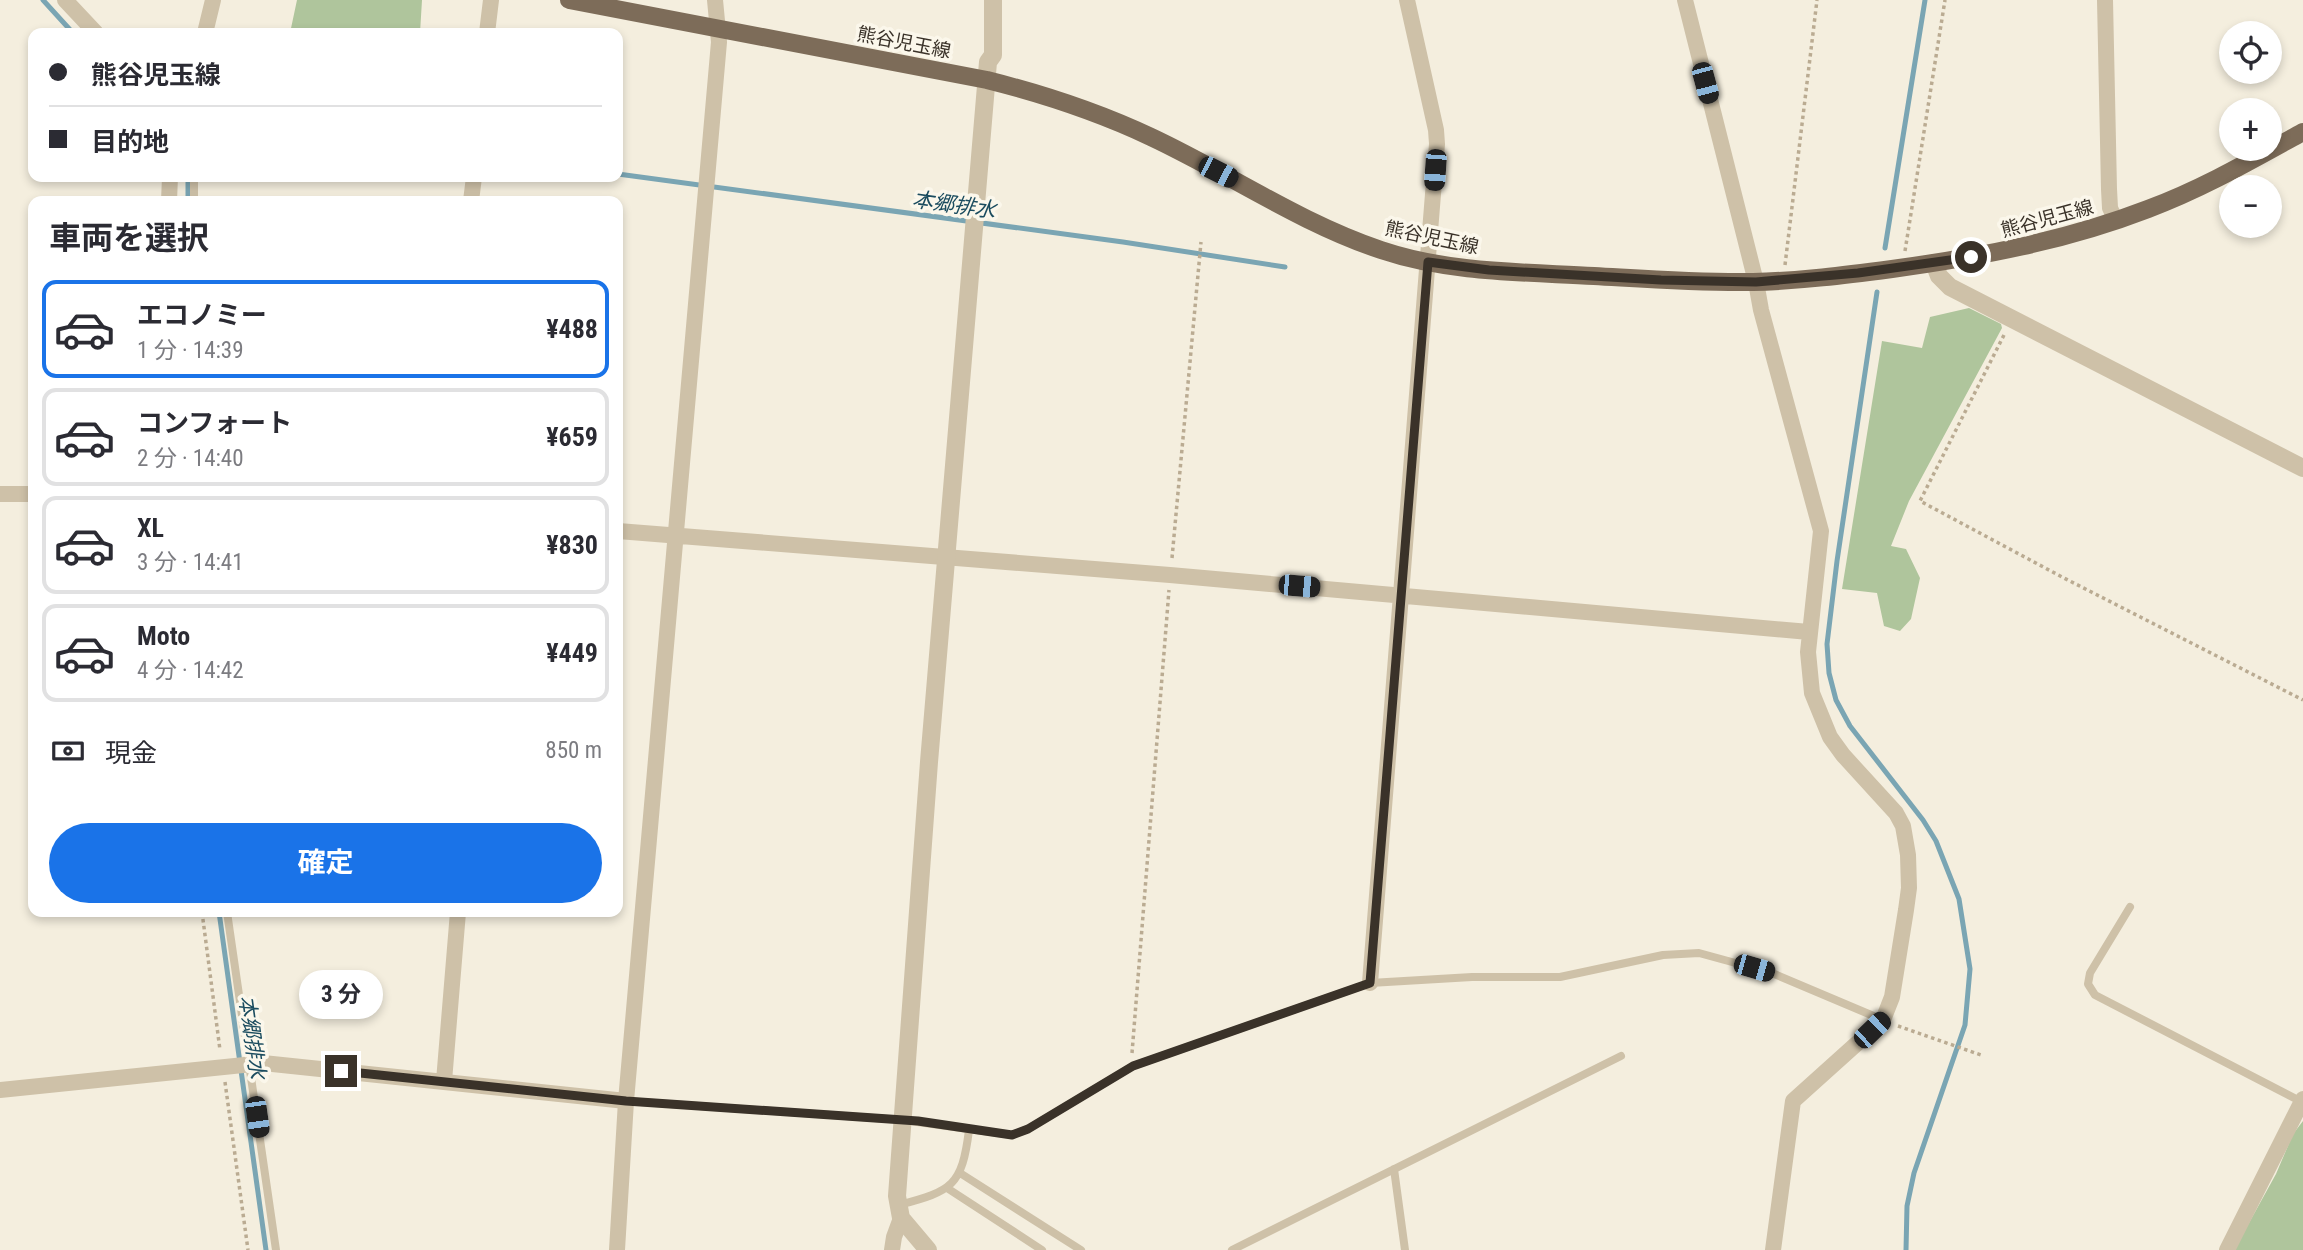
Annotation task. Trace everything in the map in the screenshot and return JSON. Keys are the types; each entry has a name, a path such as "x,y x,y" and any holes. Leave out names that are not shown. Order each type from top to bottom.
{"main road":[{"name":"熊谷児玉線","path":"569,0 987,80 1052,98 1152,137 1348,238 1384,251 1428,262 1489,270 1661,280 1756,282 1934,263 2021,248 2116,221 2206,184 2303,132"}],"street":[{"path":"65,0 91,28"},
{"path":"206,28 214,0"},
{"path":"488,28 491,0"},
{"path":"617,1250 626,1101 719,42 715,0"},
{"path":"892,1250 900,1212 897,1196 929,762 988,62 993,55 993,0"},
{"path":"1370,983 1428,262 1436,130 1407,0"},
{"path":"1685,0 1761,310 1821,531 1809,632 1809,673 1819,714 1830,737 1843,755 1896,813 1907,841 1909,888 1892,997 1883,1020 1793,1101 1773,1250"},
{"path":"2105,0 2109,189 2110,208 2116,221"},
{"path":"1934,263 1939,276 1950,287 2303,468"},
{"path":"0,494 28,494"},
{"path":"623,531 948,556 1809,632"},
{"path":"444,1081 458,917"},
{"path":"0,1090 263,1063 626,1101"},
{"path":"2227,1250 2303,1101"},
{"path":"900,1212 928,1250"}],"lane":[{"path":"2130,907 2090,973 2088,984 2095,995 2303,1101"},
{"path":"228,917 276,1250"},
{"path":"626,1101 903,1120 1012,1135 1028,1129 1133,1066 1370,983 1472,977 1560,978 1663,956 1699,953 1772,973 1883,1020"},
{"path":"1232,1250 1621,1056"},
{"path":"900,1212 947,1188 960,1173 969,1130"},
{"path":"1394,1169 1405,1250"},
{"path":"960,1173 1081,1250"},
{"path":"947,1188 1042,1250"}],"path":[{"path":"1783,280 1817,0"},
{"path":"1906,267 1905,245 1945,0"},
{"path":"1133,1066 1131,1044 1201,242"},
{"path":"2012,319 1920,501 2303,700"},
{"path":"1883,1020 1980,1055"}],"green space":[{"path":"297,0 422,0 420,28 291,28"},
{"path":"1969,308 2001,324 2002,328 1909,501 1891,546 1906,549 1920,578 1911,619 1900,631 1884,626 1877,593 1842,589 1882,341 1922,348 1930,317"},
{"path":"2303,1121 2303,1250 2234,1250 2276,1174 2293,1134"}],"waterway":[{"name":"本郷排水","path":"43,0 68,28"},
{"path":"1885,248 1925,0"},
{"name":"本郷排水","path":"623,175 1123,242 1285,267"},
{"name":"本郷排水","path":"188,182 188,196"},
{"path":"1877,292 1837,561 1827,644 1829,673 1836,700 1850,726 1923,820 1936,841 1959,899 1970,969 1965,1025 1914,1173 1907,1206 1906,1250"},
{"name":"本郷排水","path":"220,917 266,1250"}],"route":[{"path":"341,1071 626,1101 918,1121 1012,1135 1028,1129 1133,1066 1370,983 1428,262 1489,270 1661,280 1756,282 1858,273 1971,257"}]}
